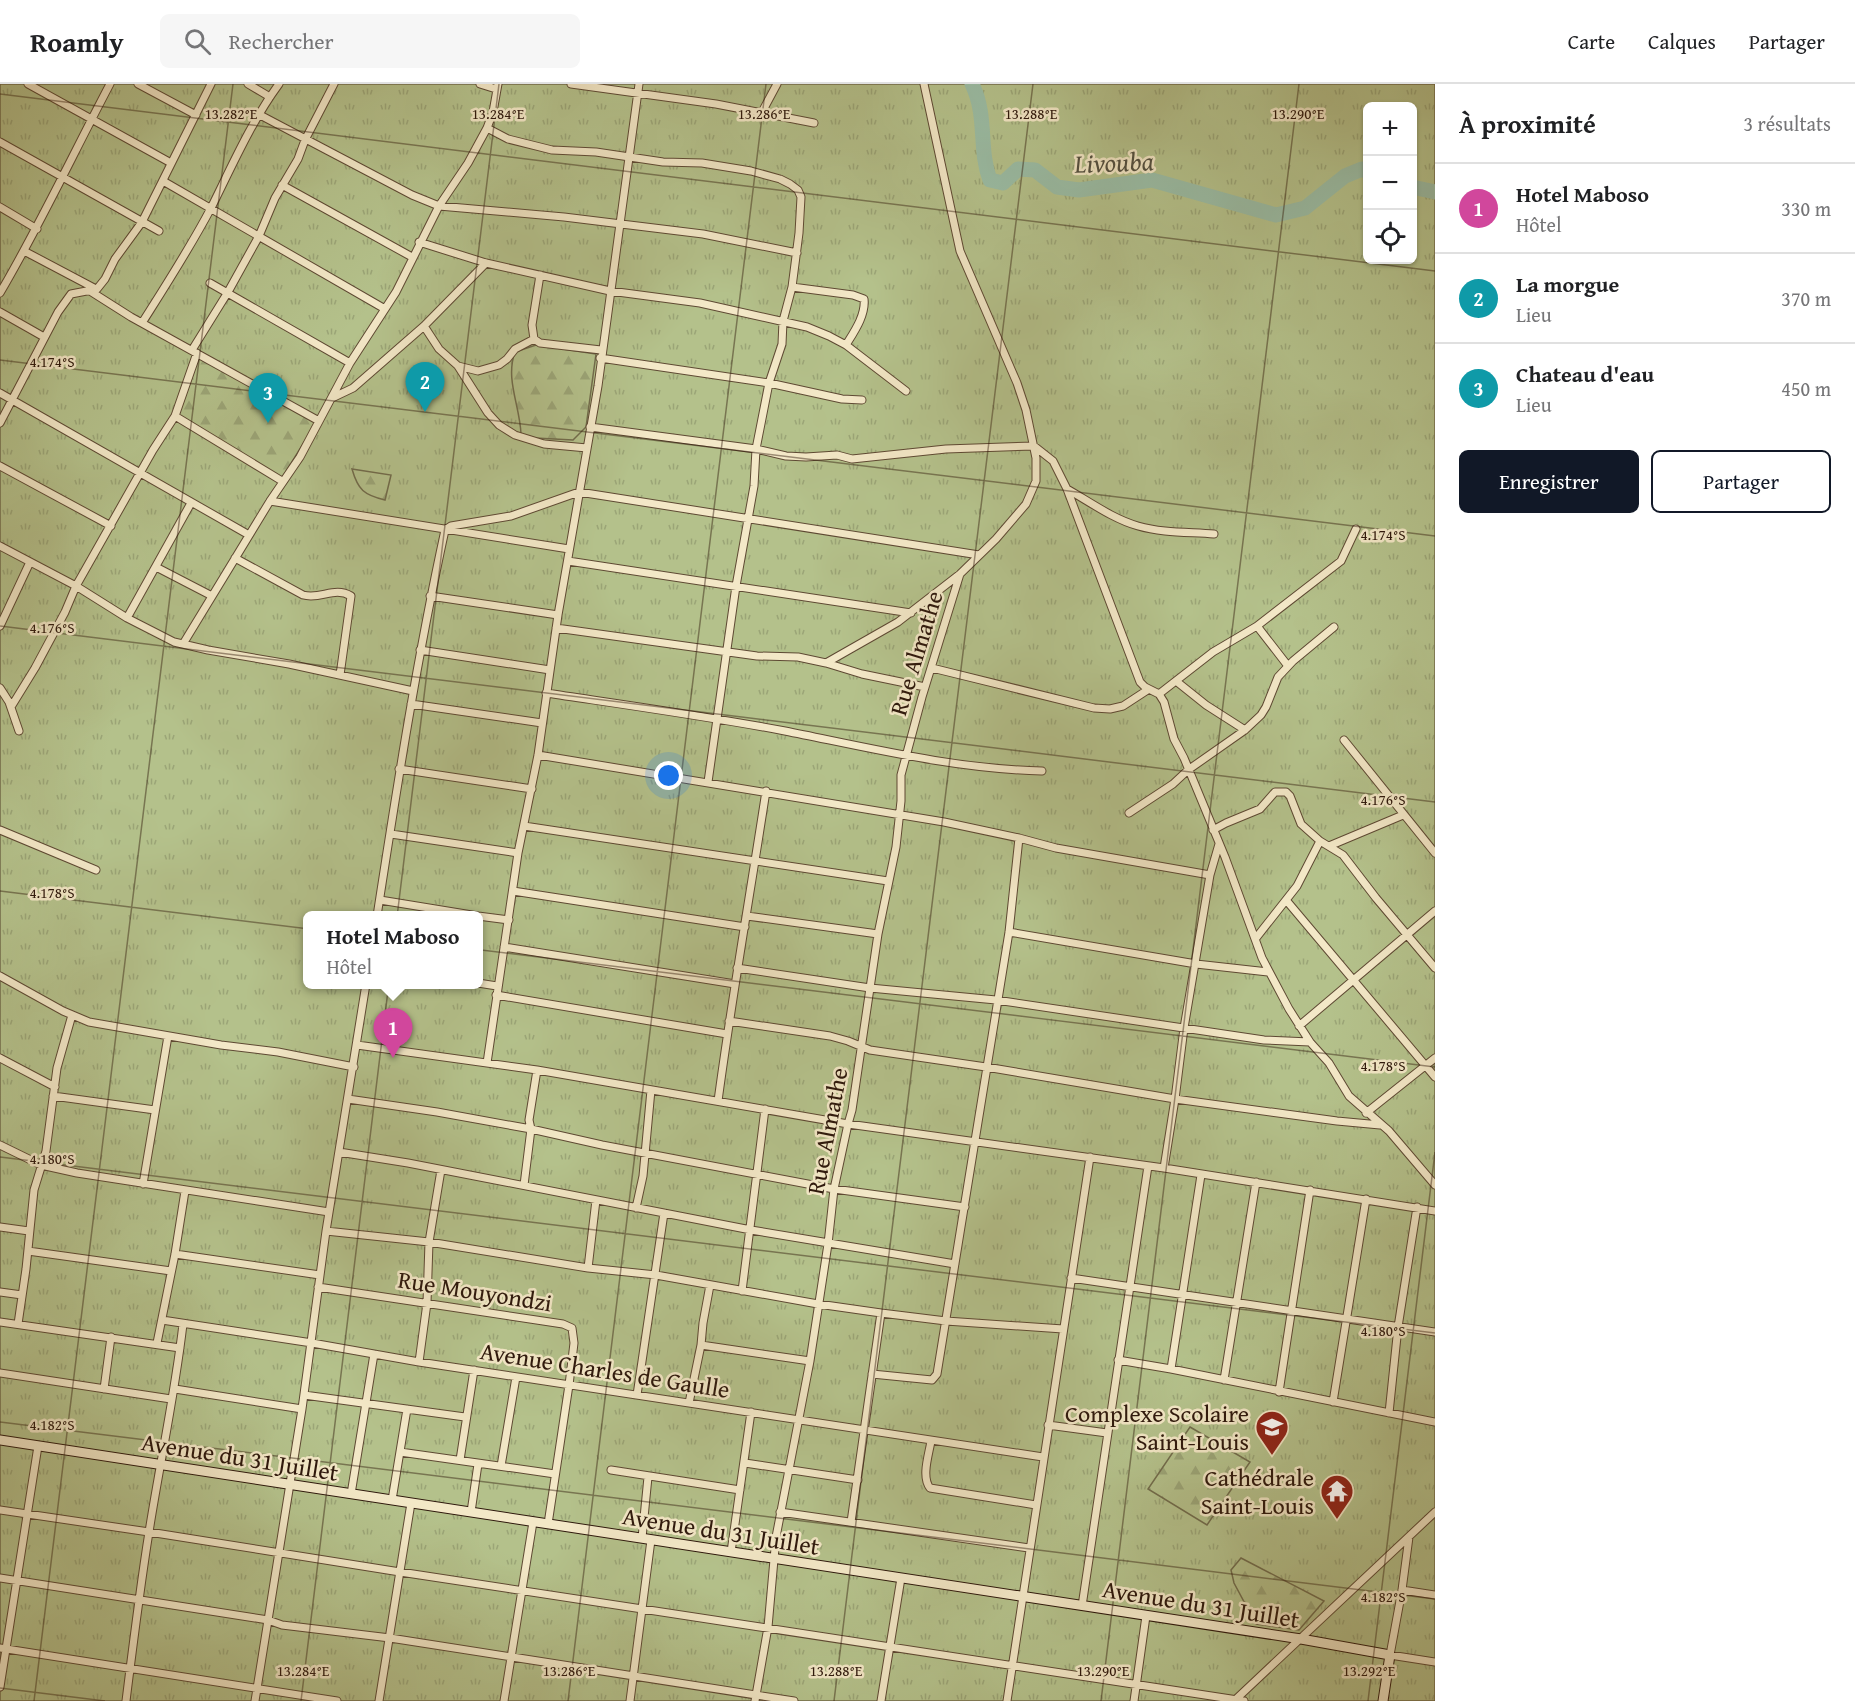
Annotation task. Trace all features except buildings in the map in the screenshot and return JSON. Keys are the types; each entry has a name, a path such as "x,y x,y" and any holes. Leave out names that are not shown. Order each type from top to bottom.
{"street":[{"path":"28,84 171,163"},
{"path":"0,293 3,282 37,229 110,84"},
{"path":"138,84 196,115"},
{"path":"0,423 57,312 71,294 93,290 105,279 115,259 142,222 211,84"},
{"path":"248,84 270,97"},
{"path":"142,322 179,266 243,143 279,84"},
{"path":"11,707 65,612 75,586 175,416 195,351 259,236 282,185 298,159 305,140 334,84"},
{"path":"183,644 282,481 300,457 350,363 396,292 439,206 468,163 487,128 493,112 497,87 480,84"},
{"path":"571,84 762,112 814,123"},
{"path":"487,1063 518,853 538,755 558,615 598,386 639,84"},
{"path":"762,112 777,84"},
{"path":"826,663 869,641 911,613 960,574 1026,504 1037,469 1034,446 1017,383 960,251 924,84"},
{"path":"260,115 412,195 439,206 704,234 798,253"},
{"path":"487,128 508,139 552,150 596,152 628,158 702,163 751,171 780,178 798,190 801,197 798,253 783,321 782,344 769,383 756,449 754,486 736,586 708,782"},
{"path":"0,142 159,231"},
{"path":"163,181 386,309"},
{"path":"282,185 412,257"},
{"path":"0,207 37,229"},
{"path":"419,242 486,263 610,291 700,303 818,331 846,345 906,392"},
{"path":"24,252 93,290 99,298 319,421"},
{"path":"332,398 353,388 424,326 486,263"},
{"path":"540,275 532,325 534,339 540,343 769,383 848,400 862,400"},
{"path":"210,283 350,363"},
{"path":"792,287 863,298 865,306 856,330 846,345"},
{"path":"0,312 44,337"},
{"path":"424,326 439,349 458,366 488,413 507,430 515,435 544,444 586,448"},
{"path":"458,366 478,371 499,365 515,349 534,339"},
{"path":"0,393 249,536"},
{"path":"175,416 282,481"},
{"path":"590,427 756,449 786,456 837,454 852,459 956,448 1034,446 1053,461 1067,489 1142,685 1159,694 1164,702 1174,738 1219,844 1268,972 1299,1026 1329,1063 1349,1096 1412,1156 1435,1185"},
{"path":"0,466 111,526"},
{"path":"1067,489 1119,519 1137,526 1156,530 1214,534"},
{"path":"378,911 399,769 430,596 445,530 451,526 511,516 579,492 979,555"},
{"path":"270,501 569,549"},
{"path":"127,618 191,503"},
{"path":"1159,694 1214,652 1257,626 1341,561 1356,529"},
{"path":"0,546 174,642 414,691"},
{"path":"235,558 303,595 310,597 338,591 351,596 340,675"},
{"path":"568,561 911,613"},
{"path":"0,626 30,562"},
{"path":"156,567 212,596"},
{"name":"Rue Almathe","path":"756,1698 768,1627 780,1512 800,1421 828,1244 834,1189 852,1110 878,933 900,816 901,775 960,574"},
{"path":"430,596 558,615"},
{"path":"1257,626 1288,666"},
{"path":"1129,813 1173,784 1188,770 1245,730 1261,715 1270,699 1274,683 1288,666 1334,627"},
{"path":"556,628 726,652 785,658 798,657 925,687"},
{"path":"420,650 550,670"},
{"path":"932,668 1094,708 1110,709 1123,706 1149,689"},
{"path":"1176,681 1206,705 1245,730"},
{"path":"0,688 11,707 19,731"},
{"path":"546,693 718,719 905,756 1015,771 1042,771"},
{"path":"411,704 542,723"},
{"path":"1344,740 1435,853"},
{"path":"538,755 944,822 1056,848 1210,875"},
{"path":"399,769 532,789"},
{"path":"1213,830 1226,822 1260,809 1271,794 1281,790 1290,796 1301,824 1320,841 1349,861 1406,935 1435,968"},
{"path":"718,1101 766,791"},
{"path":"1329,846 1403,815"},
{"path":"524,826 888,881"},
{"path":"0,830 96,870"},
{"path":"391,834 518,853"},
{"path":"872,1374 934,1380 937,1374 976,1140 996,1000 1009,932 1019,838"},
{"path":"1256,938 1287,900 1320,841"},
{"path":"1164,1168 1184,1028 1210,875 1219,844"},
{"path":"513,891 745,927"},
{"path":"380,900 447,911"},
{"path":"1287,900 1435,1077"},
{"path":"1299,1026 1435,911"},
{"path":"747,916 878,933"},
{"path":"483,917 508,920"},
{"path":"1009,932 1196,964 1268,972"},
{"path":"504,947 735,984"},
{"path":"737,968 870,988 996,1000 1274,1041 1310,1042"},
{"path":"0,976 72,1016 102,1025 278,1052 354,1067"},
{"path":"483,984 497,986"},
{"path":"255,1701 302,1410 326,1231 365,989"},
{"path":"496,995 727,1035"},
{"path":"18,1324 34,1190 46,1151 57,1068 72,1016"},
{"path":"729,1021 830,1036 870,1050 1175,1099 1381,1125"},
{"path":"143,1184 168,1036"},
{"path":"357,1045 537,1070 848,1124 976,1140 1435,1211"},
{"path":"0,1058 54,1086"},
{"path":"1366,1113 1435,1059"},
{"path":"524,1185 531,1129 529,1120 537,1070"},
{"path":"636,1208 645,1153 651,1090"},
{"path":"53,1096 155,1110"},
{"path":"348,1099 531,1129 602,1145 834,1189 965,1207"},
{"path":"742,1291 765,1109"},
{"path":"0,1145 41,1165 185,1191 329,1212"},
{"path":"339,1152 828,1244 956,1264"},
{"path":"1007,1701 1090,1157"},
{"path":"1082,1606 1148,1166"},
{"path":"418,1362 427,1303 429,1242 441,1170"},
{"path":"1171,1369 1201,1175"},
{"path":"1224,1380 1256,1182"},
{"path":"1279,1392 1310,1190"},
{"path":"157,1343 185,1191"},
{"path":"1333,1402 1366,1199"},
{"path":"588,1268 596,1200"},
{"path":"1389,1413 1398,1327 1417,1207"},
{"path":"637,1395 664,1213"},
{"path":"0,1227 29,1232"},
{"path":"326,1231 429,1242 588,1268 656,1275 881,1313 946,1321 1063,1329"},
{"path":"28,1251 171,1270"},
{"path":"175,1254 320,1275"},
{"path":"1071,1278 1435,1332"},
{"path":"689,1403 710,1285"},
{"name":"Rue Mouyondzi","path":"318,1287 571,1327 574,1334 569,1385 548,1524"},
{"path":"0,1292 22,1295"},
{"path":"851,1522 881,1313"},
{"name":"Avenue Charles de Gaulle","path":"162,1320 312,1342 418,1362 1043,1457"},
{"path":"0,1322 180,1348"},
{"path":"126,1701 149,1532 171,1400 175,1389 183,1324"},
{"path":"104,1389 111,1337"},
{"path":"701,1345 810,1361"},
{"path":"351,1494 374,1354"},
{"path":"1118,1360 1435,1422"},
{"path":"460,1461 474,1370"},
{"path":"0,1373 171,1400"},
{"path":"501,1466 516,1377"},
{"path":"175,1389 302,1410"},
{"path":"304,1395 465,1417"},
{"path":"392,1500 407,1409"},
{"path":"731,1552 751,1412"},
{"path":"1048,1425 1107,1433"},
{"name":"Avenue du 31 Juillet","path":"0,1440 1301,1639 1435,1662"},
{"path":"931,1441 926,1476 926,1482 930,1488 1036,1505"},
{"path":"0,1687 3,1649 28,1515 38,1446"},
{"path":"400,1452 555,1474"},
{"path":"745,1463 858,1480"},
{"path":"471,1512 478,1464"},
{"path":"611,1470 740,1491"},
{"path":"630,1701 643,1608 648,1477"},
{"path":"379,1701 411,1503"},
{"path":"0,1510 1244,1701"},
{"path":"780,1512 1029,1548"},
{"path":"1235,1700 1435,1512"},
{"path":"504,1701 520,1589 533,1522"},
{"path":"1383,1701 1409,1536"},
{"path":"0,1578 268,1620 282,1625 390,1638 756,1698 794,1701"},
{"path":"881,1701 901,1578"},
{"path":"1402,1590 1435,1594"},
{"path":"1134,1701 1146,1616"},
{"path":"3,1649 337,1701"}],"green space":[{"path":"0,84 1435,84 1435,1701 0,1701"},
{"path":"536,345 596,354 586,427 573,440 535,438 521,434 512,382 512,362 515,352"},
{"path":"198,357 316,423 282,478 178,415"},
{"path":"352,469 391,475 385,500 367,494 357,482"},
{"path":"1190,1427 1250,1462 1207,1525 1148,1489"},
{"path":"1241,1558 1324,1601 1299,1630 1256,1624 1234,1583 1231,1570"}],"waterway":[{"name":"Livouba","path":"972,84 980,108 986,168 990,180 1003,183 1018,169 1035,170 1057,187 1079,190 1152,180 1276,215 1305,208 1345,176 1363,170"},
{"name":"Livouba","path":"1417,188 1435,192"}],"place":[{"name":"La morgue","path":"425,412"},
{"name":"Chateau d'eau","path":"268,423"},
{"name":"Hotel Maboso","path":"393,1058"},
{"name":"Complexe Scolaire Saint-Louis","path":"1272,1456"},
{"name":"Cathédrale Saint-Louis","path":"1337,1520"}]}
